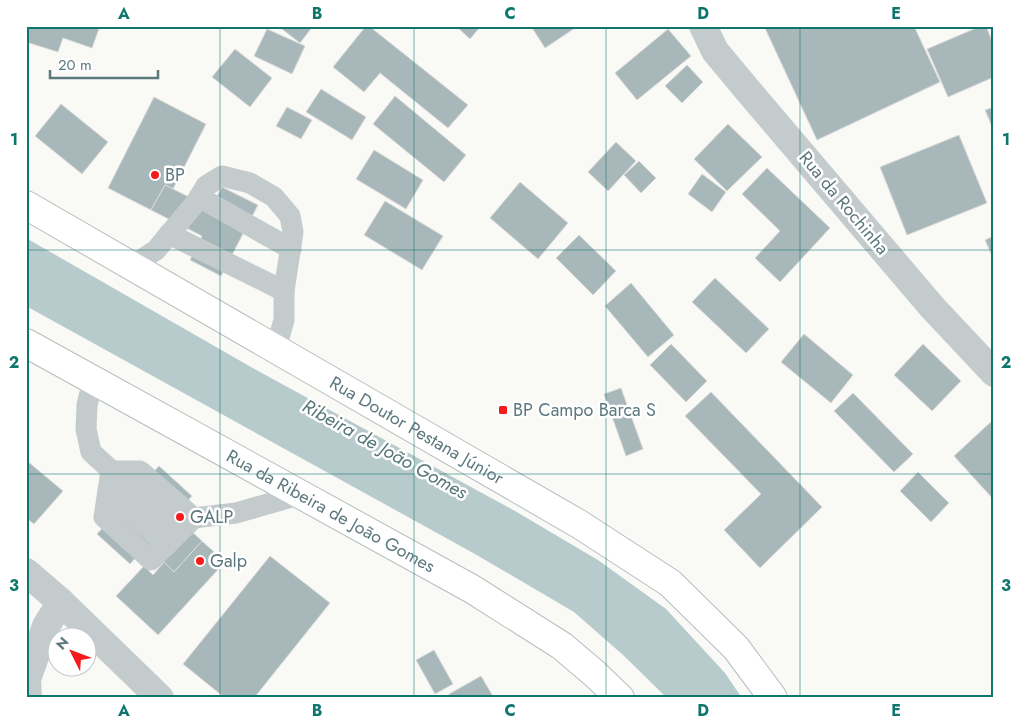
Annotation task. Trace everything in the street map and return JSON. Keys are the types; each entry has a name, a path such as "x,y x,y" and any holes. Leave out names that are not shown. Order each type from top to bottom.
{"main road":[{"name":"Rua Doutor Pestana Júnior","path":"26,205 579,524 670,583 736,648 773,698"},
{"name":"Rua da Ribeira de João Gomes","path":"26,343 472,589 562,646 596,674 620,698"}],"street":[{"name":"Rua da Rochinha","path":"703,26 715,50 750,93 932,307 992,368"},
{"path":"26,572 61,602 160,698"},
{"path":"28,698 27,679 46,626 61,602"}],"lane":[{"path":"132,266 156,250 206,186 222,176 250,183 274,197 290,216 293,232 284,291 284,320 276,348"},
{"path":"199,197 291,249"},
{"path":"169,234 284,291"},
{"path":"93,380 87,405 86,429 91,452 111,471 118,502 167,545 194,518 236,513 302,494"},
{"path":"111,471 140,471 194,518"}],"water":[{"name":"Ribeira de João Gomes","path":"26,238 251,367 515,511 598,560 666,609 725,673 742,698 667,698 623,655 574,612 475,554 26,306"}],"building":[{"path":"27,26 100,26 92,48 63,38 58,52 26,42"},
{"path":"278,26 313,26 300,43"},
{"path":"366,26 369,26 468,105 448,128 380,73 364,92 333,67"},
{"path":"456,26 481,26 470,39"},
{"path":"531,26 578,26 545,48"},
{"path":"764,26 914,26 940,82 817,140"},
{"path":"981,26 986,26 994,46 994,77 948,97 927,49"},
{"path":"267,29 305,46 292,74 254,56"},
{"path":"668,29 691,56 637,100 615,73"},
{"path":"235,49 272,78 250,107 212,77"},
{"path":"687,65 703,82 682,103 665,86"},
{"path":"321,89 366,117 352,140 306,112"},
{"path":"395,96 466,155 444,182 373,124"},
{"path":"154,97 206,124 173,189 165,185 151,210 108,188"},
{"path":"61,104 108,142 82,174 35,136"},
{"path":"287,107 312,120 301,139 276,126"},
{"path":"994,107 994,131 985,110"},
{"path":"728,124 762,157 727,191 694,159"},
{"path":"959,135 987,203 907,235 880,167"},
{"path":"616,142 636,161 608,191 588,172"},
{"path":"374,150 423,180 406,209 356,179"},
{"path":"639,161 656,178 641,193 624,175"},
{"path":"767,168 830,228 780,282 755,258 780,231 742,194"},
{"path":"702,174 726,192 712,212 688,194"},
{"path":"520,182 568,223 538,259 490,218"},
{"path":"165,185 211,208 222,187 258,205 221,276 190,260 202,236 151,210"},
{"path":"385,201 443,236 422,270 364,235"},
{"path":"579,235 616,271 593,295 556,258"},
{"path":"994,236 994,260 985,240"},
{"path":"715,278 769,329 746,353 692,302"},
{"path":"631,283 674,335 648,357 605,306"},
{"path":"804,334 853,375 831,403 781,362"},
{"path":"671,344 707,381 686,402 650,365"},
{"path":"923,344 961,381 932,411 894,375"},
{"path":"621,388 643,449 626,456 604,394"},
{"path":"711,392 822,507 760,568 724,530 761,494 685,416"},
{"path":"853,393 913,454 894,472 834,411"},
{"path":"994,419 994,500 954,456"},
{"path":"26,460 63,491 34,524 26,518"},
{"path":"159,466 192,496 175,516 202,541 174,572 146,546 130,564 97,534"},
{"path":"918,472 949,503 931,522 900,491"},
{"path":"202,541 225,562 158,635 116,596 144,566 153,575 164,562 174,572"},
{"path":"270,556 330,603 254,698 225,698 183,664"},
{"path":"434,650 453,684 435,694 416,660"},
{"path":"481,676 494,698 451,698 449,694"}],"place":[{"name":"BP","path":"155,175"},
{"name":"BP Campo Barca S","path":"503,410"},
{"name":"GALP","path":"180,517"},
{"name":"Galp","path":"200,561"}]}
